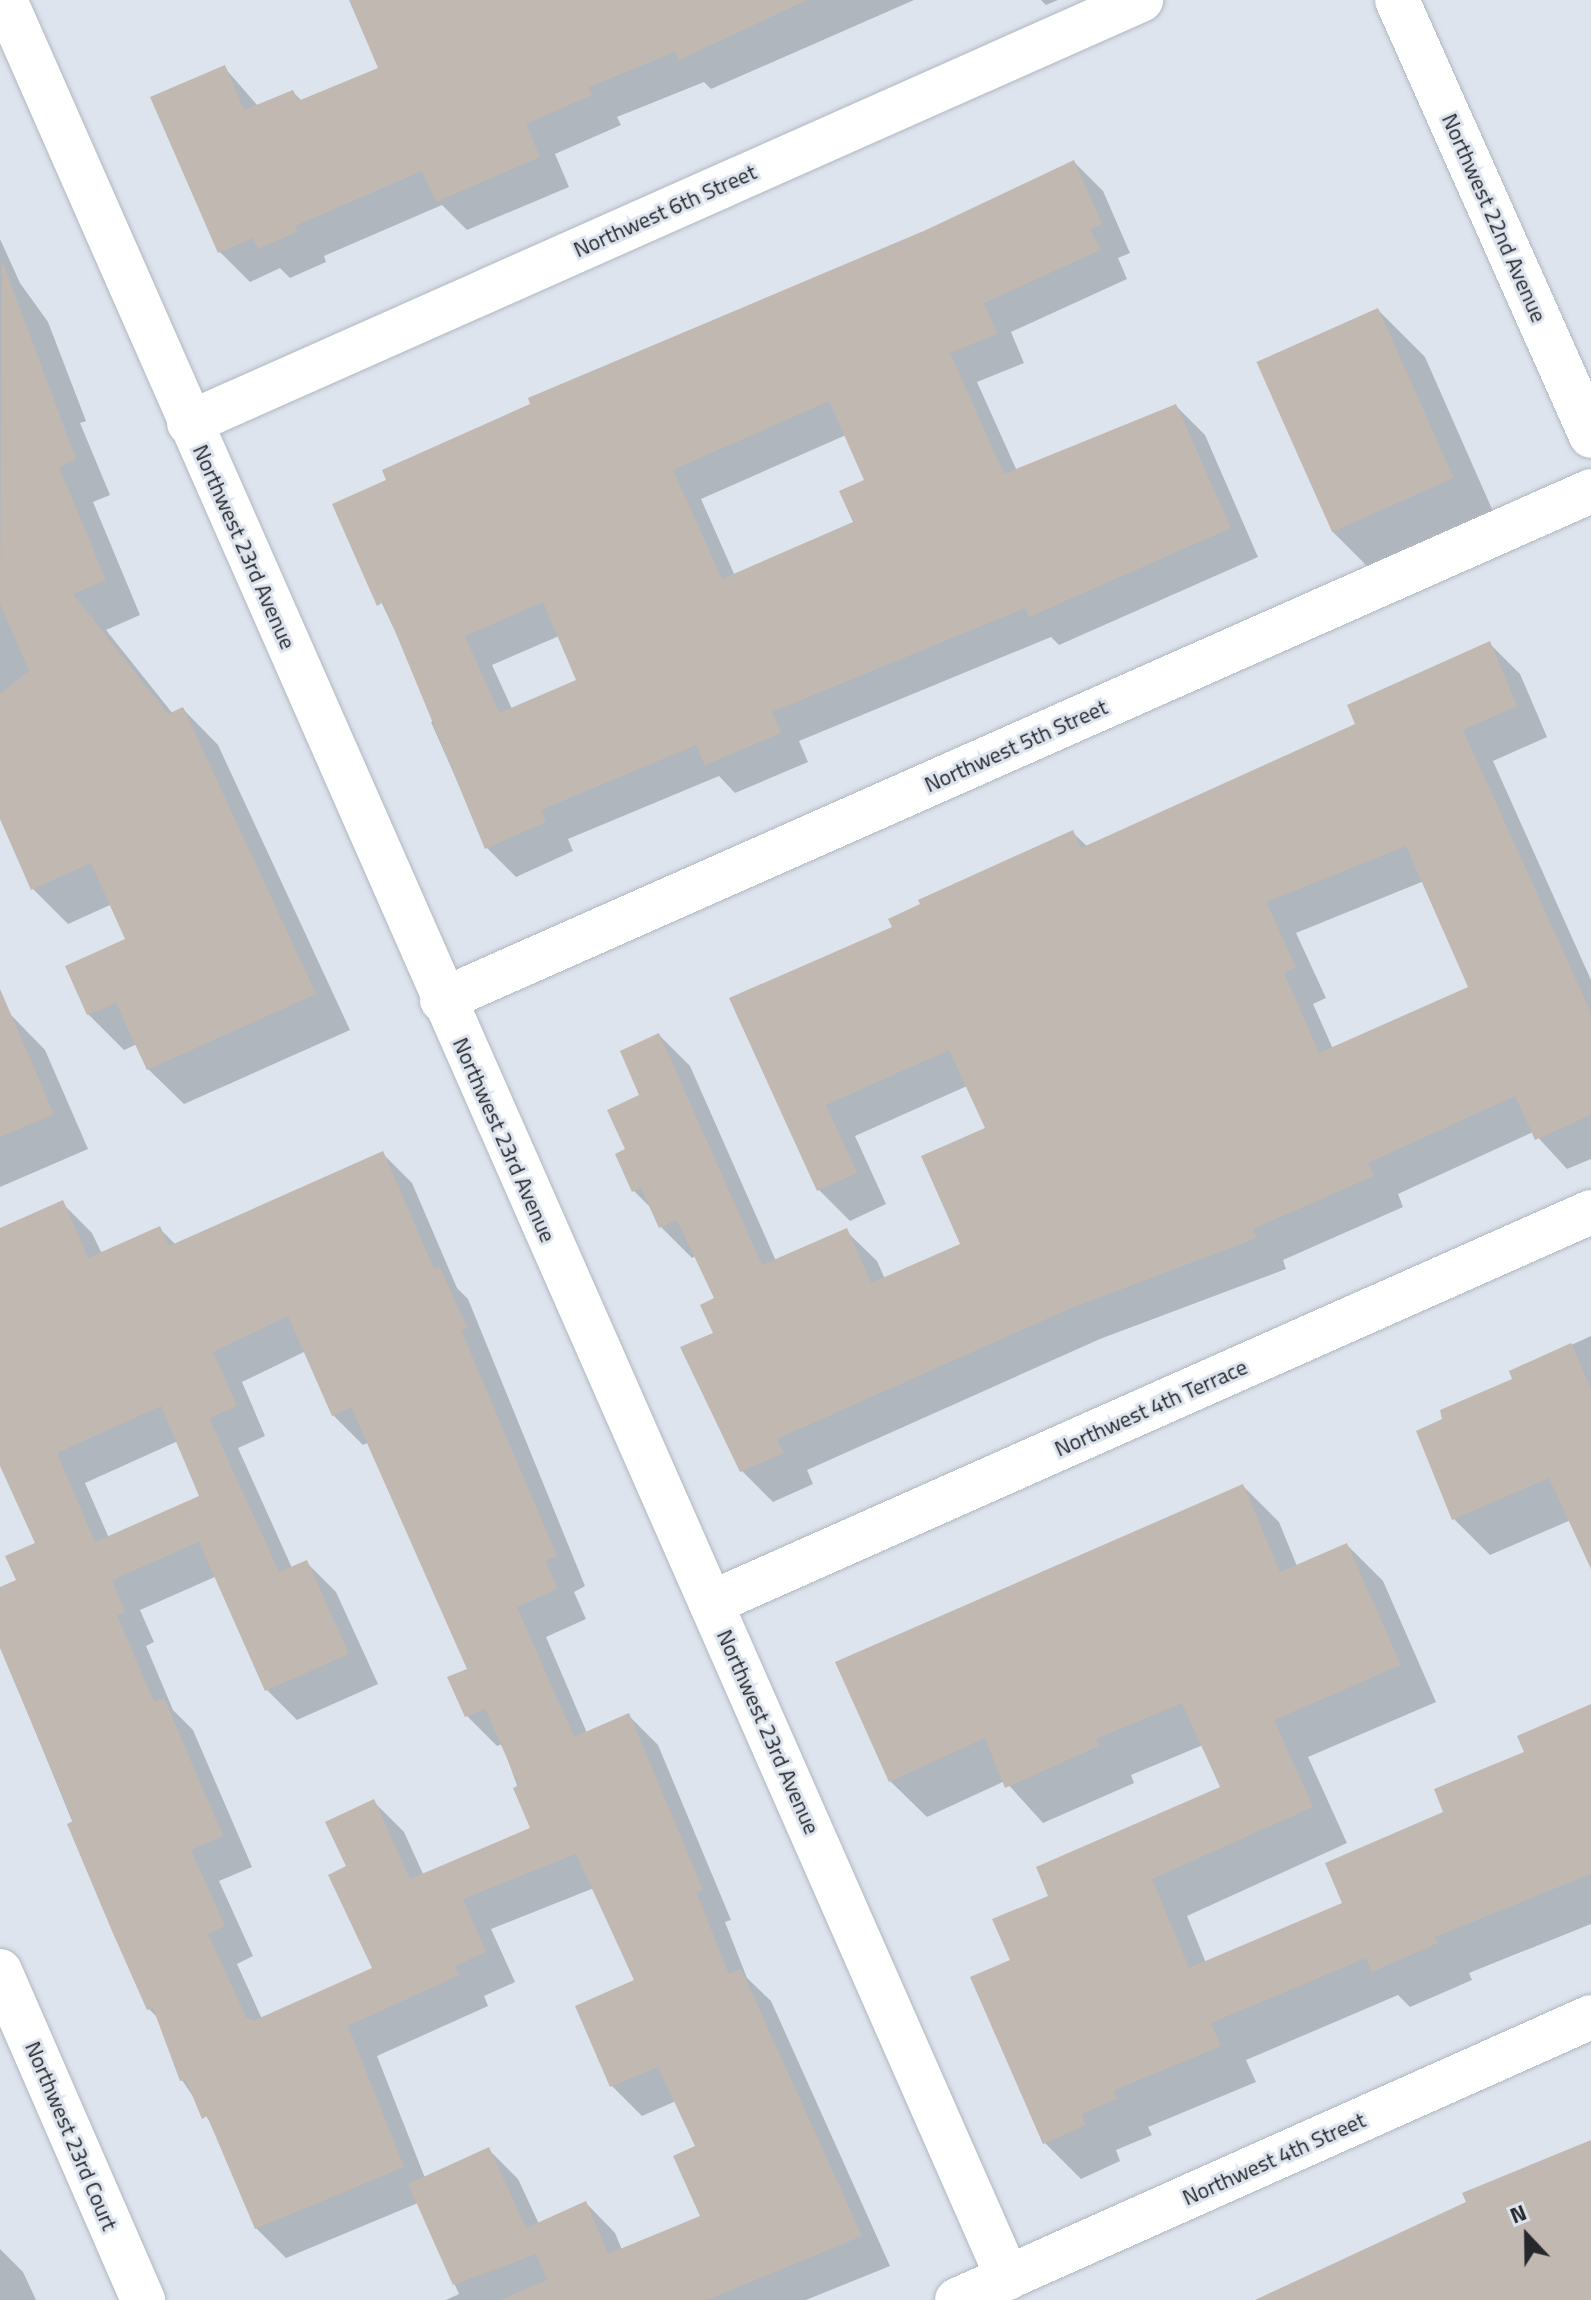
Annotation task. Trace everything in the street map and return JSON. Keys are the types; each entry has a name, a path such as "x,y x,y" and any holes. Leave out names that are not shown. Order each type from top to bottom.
{"street":[{"name":"Northwest 23rd Avenue","path":"5,0 442,1000 1008,2278"},
{"name":"Northwest 6th Street","path":"189,423 1141,0"},
{"name":"Northwest 22nd Avenue","path":"1397,0 1591,436"},
{"name":"Northwest 5th Street","path":"442,1000 1591,491"},
{"name":"Northwest 4th Terrace","path":"711,1603 1591,1212"},
{"name":"Northwest 23rd Court","path":"0,1971 143,2300"},
{"name":"Northwest 4th Street","path":"957,2300 1591,2017"}],"building":[{"path":"349,0 807,0 679,60 675,52 589,87 592,95 526,124 540,157 436,202 422,171 295,226 297,232 258,249 253,238 218,253 150,97 225,65 244,110 293,90 298,101 378,68"},
{"path":"1074,160 1102,224 1090,229 1100,250 984,303 997,334 950,353 1004,474 1176,404 1231,528 1029,617 1025,608 772,712 781,733 705,765 696,745 541,810 546,822 485,849 383,602 377,606 332,504 386,480 382,470 530,404 528,398 926,230","holes":["829,401 864,480 839,491 853,522 722,579 673,470","543,602 576,680 499,713 465,636"]},
{"path":"2,260 76,459 59,467 106,580 73,594 168,714 183,707 316,994 147,1070 116,1003 87,1015 65,966 125,939 91,863 31,890 0,819 0,694 29,671 0,604"},
{"path":"1378,308 1454,478 1332,532 1256,362"},
{"path":"1490,641 1517,706 1463,730 1591,1013 1591,1115 1535,1140 1515,1096 1368,1163 1374,1176 1253,1229 1257,1238 1069,1309 777,1439 784,1453 740,1472 680,1347 713,1333 700,1305 714,1298 677,1220 659,1228 641,1188 632,1192 615,1154 625,1149 607,1110 639,1095 620,1051 659,1033 762,1265 847,1228 871,1283 960,1244 921,1156 985,1128 949,1050 826,1105 857,1173 817,1191 729,998 892,927 888,919 920,904 918,900 1073,830 1081,848 1355,724 1347,705","holes":["1406,846 1468,987 1319,1053 1284,973 1296,967 1266,902"]},
{"path":"0,989 54,1114 0,1137"},
{"path":"383,1151 434,1269 439,1266 467,1327 461,1330 557,1556 545,1561 558,1589 517,1607 574,1737 629,1713 703,1890 696,1892 729,1974 741,1969 862,2236 707,2300 500,2300 547,2280 536,2254 453,2285 408,2184 489,2147 526,2228 586,2201 608,2254 700,2216 673,2156 695,2146 658,2067 610,2087 575,2006 634,1980 576,1854 463,1899 486,1952 455,1966 459,1975 348,2026 404,2167 255,2229 207,2116 202,2119 186,2080 180,2081 153,2008 147,2010 112,1931 67,1824 73,1821 0,1648 0,1587 16,1580 5,1556 35,1543 0,1466 0,1228 63,1200 88,1258 160,1226 169,1246","holes":["288,1316 332,1416 351,1407 467,1669 447,1677 465,1717 485,1709 519,1785 513,1788 530,1828 410,1879 374,1799 325,1822 346,1866 328,1875 372,1968 253,2021 246,2017 208,1934 225,1926 191,1850 223,1836 164,1698 154,1702 117,1615 125,1612 112,1580 199,1542 265,1691 349,1654 307,1560 279,1572 209,1418 237,1406 213,1352","161,1406 199,1496 95,1542 57,1453"]},
{"path":"1571,1343 1591,1389 1591,1569 1549,1478 1452,1520 1416,1431 1442,1419 1440,1410 1512,1379 1509,1371"},
{"path":"1243,1484 1280,1572 1347,1543 1401,1665 1274,1720 1313,1807 1152,1879 1189,1968 1342,1903 1325,1863 1443,1812 1434,1789 1524,1752 1517,1736 1591,1704 1591,1874 1435,1937 1438,1943 1372,1972 1366,1958 1211,2023 1221,2046 1113,2091 1117,2099 1081,2114 1086,2125 1043,2144 970,1977 1010,1960 992,1919 1048,1896 1036,1867 1220,1787 1182,1703 1096,1739 1099,1746 1005,1788 985,1738 889,1782 835,1662"},
{"path":"1591,2140 1591,2300 1255,2300 1466,2202 1462,2193"}]}
